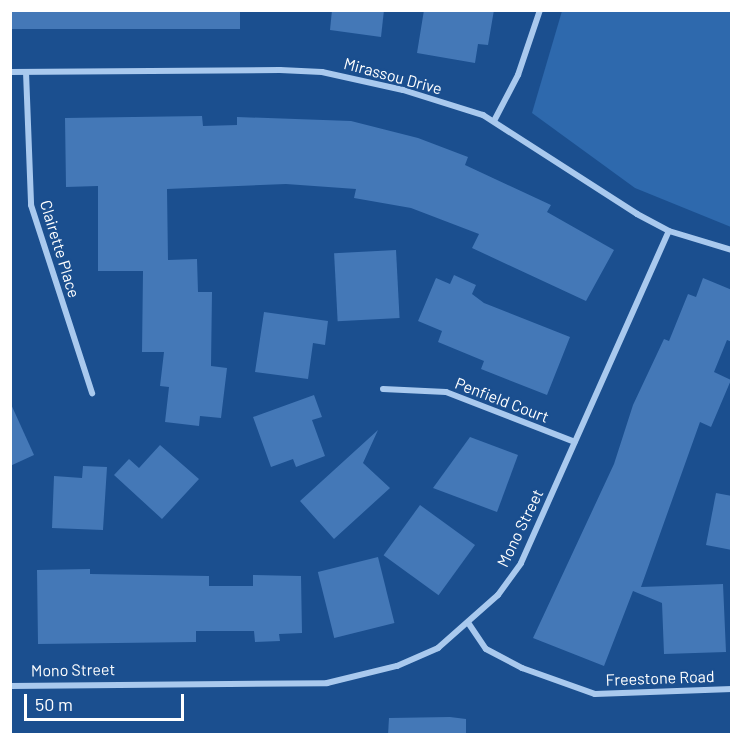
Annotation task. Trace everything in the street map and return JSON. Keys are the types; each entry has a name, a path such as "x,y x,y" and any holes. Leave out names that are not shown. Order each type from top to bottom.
{"street":[{"path":"494,121 518,75 540,10"},
{"name":"Mirassou Drive","path":"10,72 322,72 404,90 494,121 599,192 669,231 732,250"},
{"name":"Clairette Place","path":"26,72 31,205 92,393"},
{"name":"Mono Street","path":"10,686 327,683 397,666 438,648 469,624 521,563 669,231"},
{"name":"Penfield Court","path":"383,389 446,392 575,442"},
{"name":"Freestone Road","path":"469,624 486,649 522,668 595,694 732,689"}],"shaded area":[{"path":"562,11 731,11 731,227 635,188 532,113"}],"building":[{"path":"10,10 240,10 240,29 10,29"},
{"path":"332,10 384,10 381,37 330,30"},
{"path":"424,10 494,10 488,45 478,44 475,63 417,53"},
{"path":"202,116 203,126 237,125 237,117 351,121 418,138 468,157 465,165 551,205 547,212 614,250 586,301 472,248 479,234 411,208 354,198 356,189 286,184 167,189 168,260 197,259 198,292 212,292 211,366 227,368 221,418 200,416 199,426 165,422 169,387 160,386 164,352 142,352 143,271 98,271 98,186 66,187 65,118"},
{"path":"396,250 400,318 338,321 334,253"},
{"path":"454,275 476,285 472,294 484,303 570,337 547,395 481,369 484,361 438,342 442,331 418,321 436,278 450,284"},
{"path":"703,278 732,290 732,342 727,340 714,372 731,380 711,427 700,422 641,587 723,584 726,652 664,654 662,603 633,591 604,666 533,638 614,464 633,405 664,339 669,341 688,294 696,297"},
{"path":"264,312 328,321 325,345 313,343 308,379 255,372"},
{"path":"314,395 322,417 312,420 325,456 296,467 293,459 271,467 253,417"},
{"path":"10,402 34,455 10,466"},
{"path":"378,430 363,463 390,488 334,539 300,501"},
{"path":"470,437 518,455 497,512 433,488"},
{"path":"160,445 199,479 162,519 114,475 129,459 139,468"},
{"path":"83,466 107,467 103,530 52,528 54,476 82,478"},
{"path":"716,493 732,496 732,550 706,545"},
{"path":"420,505 475,545 439,595 384,555"},
{"path":"378,557 394,623 334,638 318,572"},
{"path":"90,569 90,574 209,576 209,586 253,586 253,575 301,576 302,633 279,634 280,641 255,642 254,631 196,631 196,642 38,644 37,570"},
{"path":"389,718 466,719 466,735 388,735"}]}
